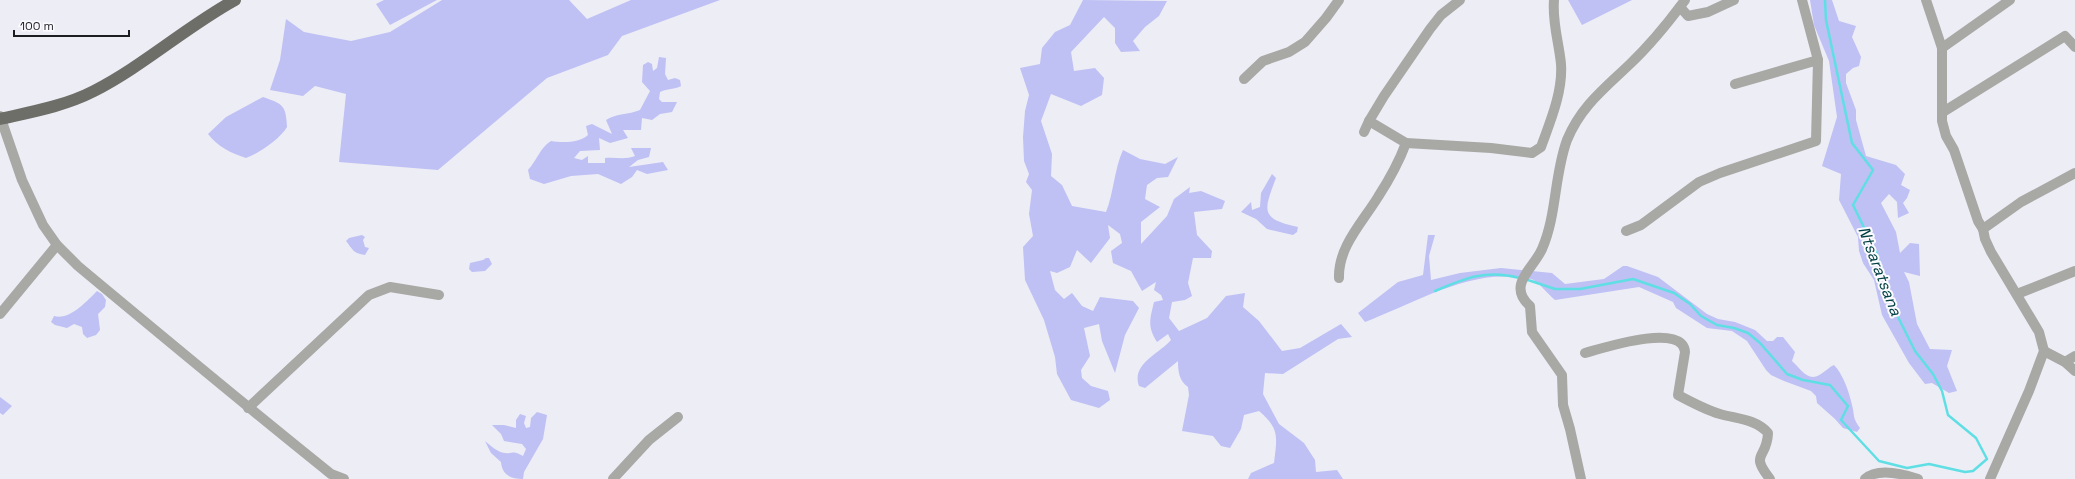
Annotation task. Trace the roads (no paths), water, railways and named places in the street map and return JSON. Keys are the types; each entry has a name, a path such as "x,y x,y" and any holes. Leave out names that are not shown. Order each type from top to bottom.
{"main road":[{"path":"0,118 51,106 94,91 212,13 235,0"}],"street":[{"path":"1244,79 1263,61 1289,52 1305,42 1326,18 1339,0"},
{"path":"1364,132 1384,96 1430,29 1441,15 1460,0"},
{"path":"1370,121 1406,143 1491,148 1532,153 1541,147 1561,82 1561,65 1553,10 1554,0"},
{"path":"1581,479 1570,429 1563,406 1562,375 1532,332 1530,306 1525,302 1520,290 1522,279 1542,250 1567,140 1576,122 1590,101 1652,41 1682,4 1688,16 1708,12 1734,0"},
{"path":"1626,231 1641,225 1699,182 1720,173 1816,141 1818,60 1802,0"},
{"path":"1926,0 1942,48 1942,120 1946,136 1954,150 1978,221 1983,229 1984,239 2039,332 2044,351 2029,391 1990,479"},
{"path":"1942,48 2010,0"},
{"path":"1943,112 2065,36 2075,47"},
{"path":"1735,84 1818,60"},
{"path":"0,118 22,180 43,225 57,245 78,266 219,381 248,408 331,474 344,479"},
{"path":"1339,278 1339,265 1343,251 1379,197 1401,157 1406,143"},
{"path":"1983,229 2021,202 2075,173"},
{"path":"0,314 57,245"},
{"path":"2017,294 2075,271"},
{"path":"248,408 369,295 390,287 440,295"},
{"path":"1585,353 1650,338 1672,338 1682,342 1685,352 1678,395 1720,414 1753,422 1763,427 1768,433 1768,443 1759,460 1759,465 1770,479"},
{"path":"2044,351 2065,362 2075,371"},
{"path":"2065,362 2075,356"},
{"path":"613,479 649,440 678,417"},
{"path":"1865,479 1880,472 1918,479"}],"waterway":[{"name":"Ntsaratsana","path":"1525,279 1555,289 1580,289 1633,279 1674,293 1690,304 1701,316 1717,325 1734,328 1748,333 1760,343 1787,374 1803,380 1830,385 1848,406 1841,420 1879,461 1907,468 1929,464 1965,472 1973,471 1987,459 1976,438 1948,415 1942,391 1933,374 1915,351 1895,311 1877,254 1853,205 1873,170 1852,143 1826,20 1825,0"},
{"path":"1435,291 1456,282 1476,276 1497,274 1520,278"}]}
